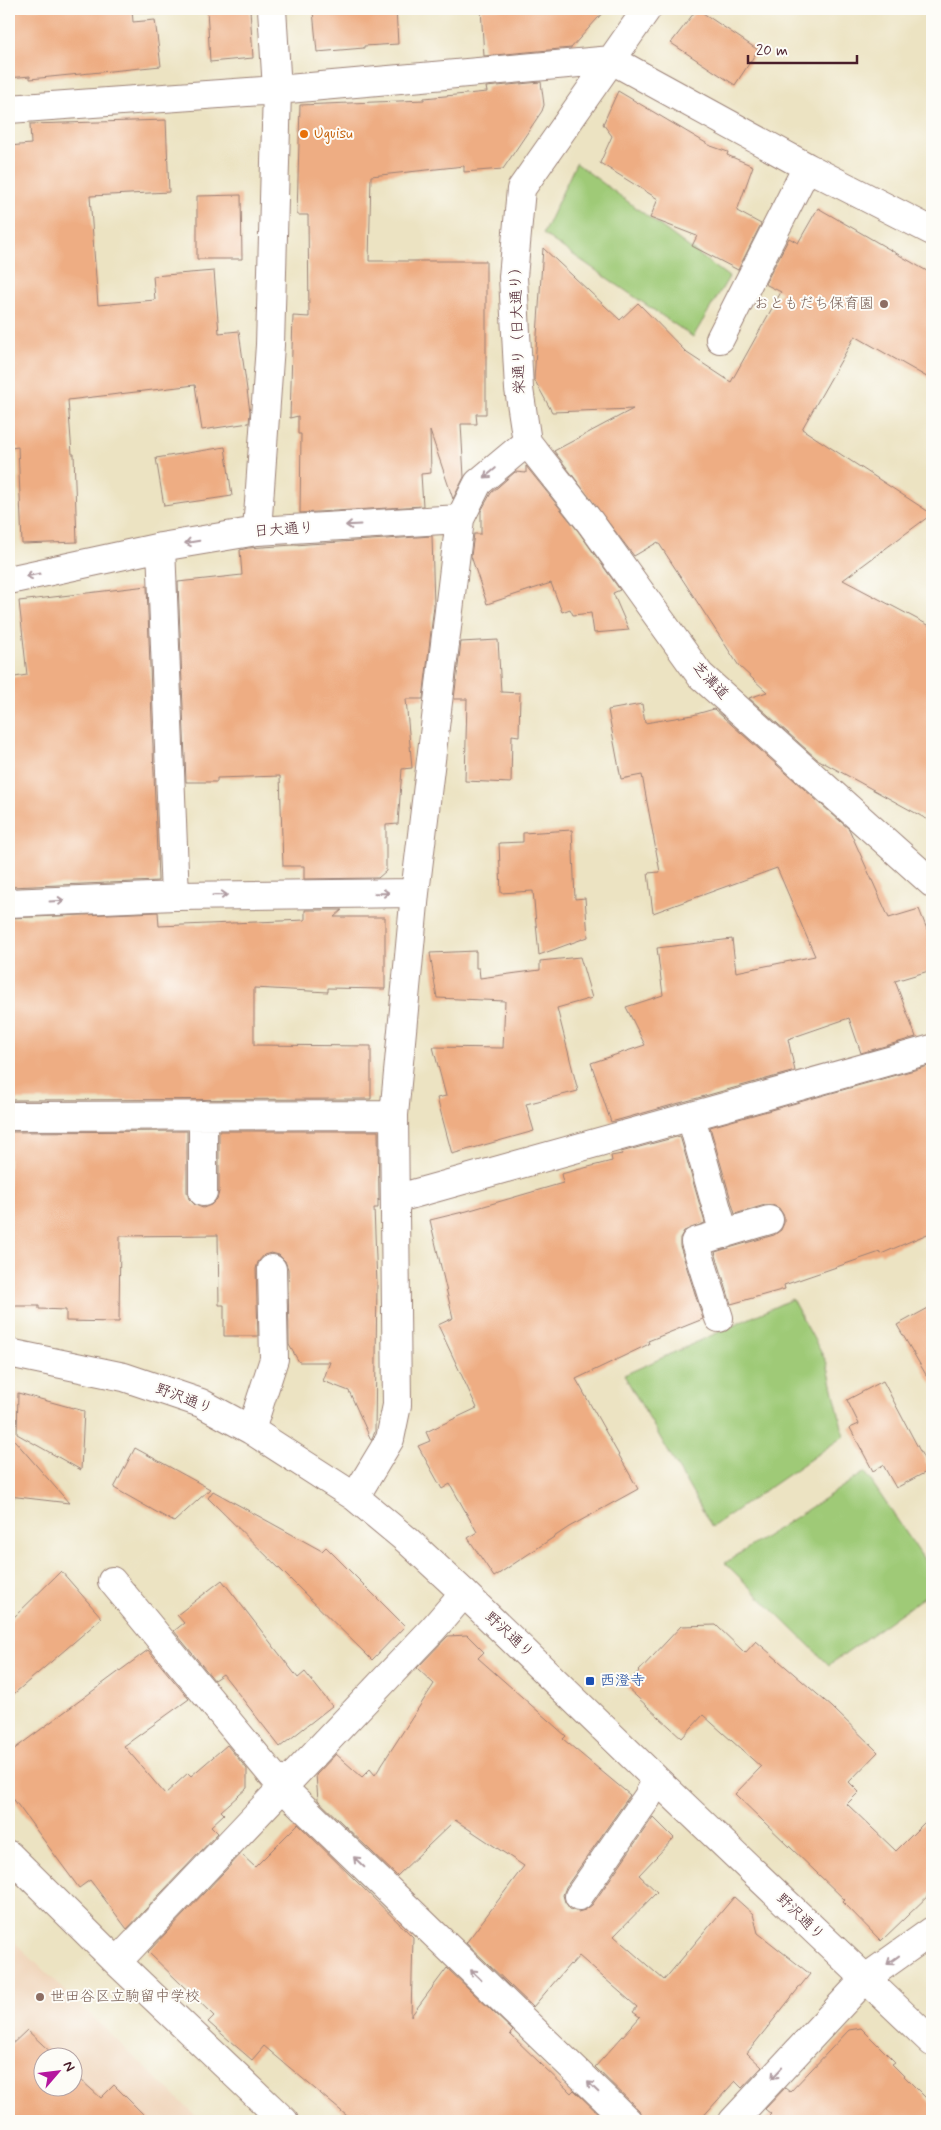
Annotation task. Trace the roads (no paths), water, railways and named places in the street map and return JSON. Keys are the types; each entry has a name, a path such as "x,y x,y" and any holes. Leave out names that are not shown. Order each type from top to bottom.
{"street":[{"path":"257,531 270,345 277,90 272,9"},
{"name":"栄通り（日大通り）","path":"527,442 519,388 513,277 521,189 647,9"},
{"path":"9,109 277,90 612,60 806,168 932,231"},
{"path":"720,340 806,168"},
{"path":"354,1497 390,1439 398,1405 394,1115 415,892 460,519 478,483 527,442"},
{"name":"芝溝道","path":"527,442 590,522 700,675 932,883"},
{"name":"日大通り","path":"9,580 161,547 257,531 460,519"},
{"path":"161,547 175,896"},
{"path":"9,903 175,896 415,892"},
{"path":"395,1199 932,1049"},
{"path":"9,1116 394,1115"},
{"path":"203,1192 204,1116"},
{"path":"691,1117 724,1234"},
{"path":"719,1318 696,1242 769,1220"},
{"path":"251,1430 274,1359 272,1269"},
{"name":"野沢通り","path":"9,1353 124,1377 201,1403 251,1430 354,1497 408,1541 464,1593 932,2042"},
{"path":"112,1581 284,1788 628,2121"},
{"path":"117,1962 284,1788 433,1629 464,1593"},
{"path":"579,1896 647,1798 657,1780"},
{"path":"9,1855 117,1962 284,2121"},
{"path":"733,2121 866,1978 932,1931"}],"place":[{"name":"Uguisu","path":"304,134"},
{"name":"おともだち保育園","path":"884,304"},
{"name":"西澄寺","path":"590,1681"},
{"name":"世田谷区立駒留中学校","path":"40,1997"}]}
